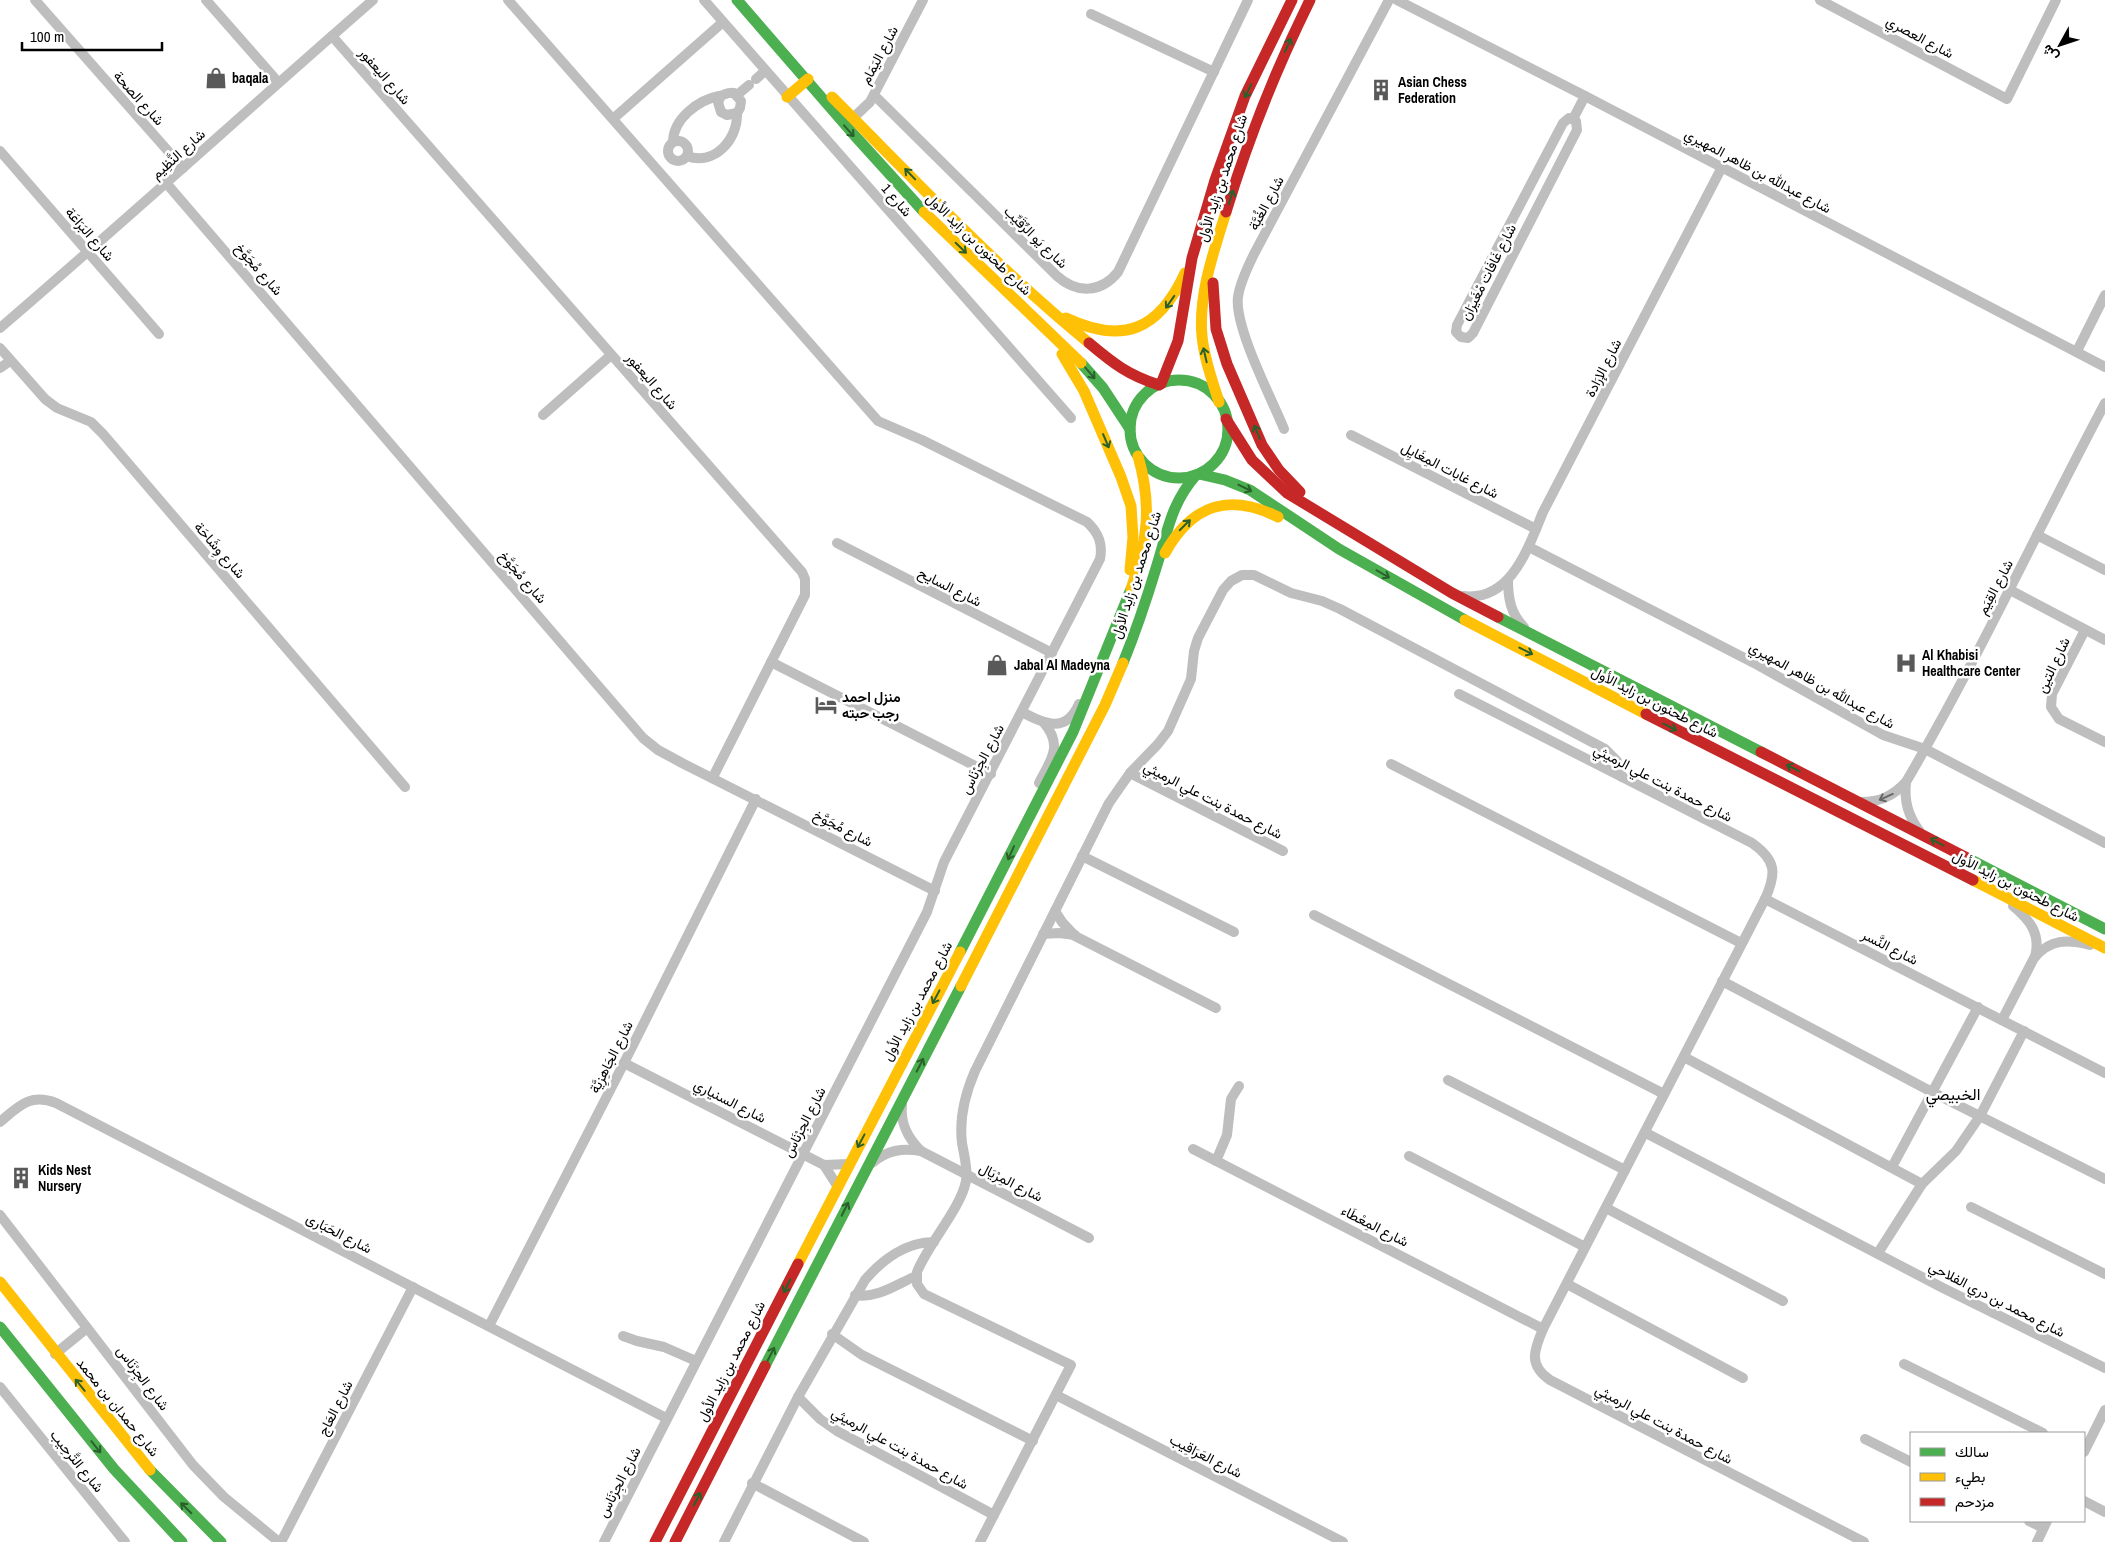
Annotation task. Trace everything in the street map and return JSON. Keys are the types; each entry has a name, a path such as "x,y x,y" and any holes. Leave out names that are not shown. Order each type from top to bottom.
{"main road":[{"name":"شارع طحنون بن زايد الأول","path":"738,0 808,79 844,125 929,218 1089,371 1103,388 1130,429"},
{"name":"شارع محمد بن زايد الأول","path":"1160,384 1178,340 1192,258 1215,180 1245,96 1292,0"},
{"name":"شارع محمد بن زايد الأول","path":"1219,402 1206,362 1200,325 1213,258 1261,105 1291,37 1310,0"},
{"name":"شارع طحنون بن زايد الأول","path":"808,79 820,86 959,225 1044,306 1118,367 1135,376 1160,384"},
{"path":"787,97 808,79"},
{"path":"1044,306 1082,326 1100,332 1120,332 1139,327 1160,314 1169,304 1192,258"},
{"path":"1213,258 1214,310 1220,347 1262,445 1289,482 1348,531"},
{"path":"1000,287 1069,363 1084,391 1127,491 1131,506 1133,530 1126,602"},
{"path":"1179,381 1197,384 1213,395 1219,402 1228,430 1222,452 1208,469 1197,475 1183,478 1164,476 1147,466 1138,456 1134,448 1130,429 1134,411 1144,396 1160,384 1179,381"},
{"name":"شارع طحنون بن زايد الأول","path":"1226,419 1247,454 1275,483 1308,506 1452,594 1530,632 2105,928"},
{"name":"شارع محمد بن زايد الأول","path":"656,1542 838,1187 848,1164 1009,858 1023,826 1080,717 1126,602 1143,551 1147,527 1146,492 1138,456"},
{"name":"شارع طحنون بن زايد الأول","path":"1197,475 1225,480 1250,490 1339,549 1453,614 1590,686 1856,819 2105,948"},
{"name":"شارع محمد بن زايد الأول","path":"675,1542 1105,705 1134,636 1173,510 1183,490 1197,475"},
{"path":"1157,565 1175,537 1190,520 1210,508 1232,504 1255,507 1272,514 1312,538 1339,549"},
{"name":"شارع حمدان بن محمد","path":"0,1282 55,1354 136,1454 221,1542"},
{"path":"0,1326 114,1469 182,1542"}],"street":[{"name":"شارع الصحة","path":"35,0 184,168"},
{"path":"206,0 278,82"},
{"name":"شارع النَّظِيم","path":"0,328 167,184 278,82 373,0"},
{"path":"508,0 614,118 723,22"},
{"name":"شارع 1","path":"704,0 787,97 1071,418"},
{"name":"شارع اليَمَام","path":"853,118 865,108 874,95 923,0"},
{"name":"شارع يَو الرِّقَيِّب","path":"874,95 1057,276 1069,285 1084,290 1104,285 1118,272 1248,0"},
{"path":"1276,32 1279,13 1284,0"},
{"name":"شارع الغُبَّة","path":"1284,429 1242,329 1238,307 1241,286 1254,254 1390,0"},
{"name":"شارع عبدالله بن ظاهر المهيري","path":"1397,0 2105,367"},
{"name":"شارع العصري","path":"1820,0 2007,99 2056,0"},
{"path":"1092,14 1214,72"},
{"name":"شارع اليعفور","path":"332,36 802,572 805,579 805,594 713,777"},
{"path":"737,95 765,71"},
{"path":"730,93 737,95 741,104 737,113 735,131 719,151 704,159 687,156 681,160 671,158 669,148 675,128 681,120 703,101 730,93"},
{"path":"721,96 718,102 721,112 727,115 737,113"},
{"name":"شارع غَافَات مْغَيرَان","path":"1573,119 1585,96"},
{"name":"شارع الجِرْنَاس","path":"604,1542 927,912 944,862 1100,560 1101,543 1093,527 1087,522 922,440 878,421 614,118"},
{"name":"شارع غَافَات مْغَيرَان","path":"1569,118 1573,119 1577,124 1577,130 1473,332 1468,338 1460,337 1456,332 1457,325 1563,123 1569,118"},
{"path":"672,142 679,140 685,143 688,150 687,156"},
{"name":"شارع البَرَاعَة","path":"0,151 159,334"},
{"name":"شارع الإرَادة","path":"1452,594 1470,597 1487,595 1508,580 1529,547 1722,167"},
{"name":"شارع مُجَوَّخ","path":"167,184 637,731 658,750 935,891"},
{"path":"2076,351 2105,295"},
{"name":"شارع وِشَاحَة","path":"0,348 45,398 57,408 91,422 103,434 406,787"},
{"path":"543,415 611,355"},
{"path":"0,368 10,360"},
{"name":"شارع القِيَم","path":"1860,802 1871,802 1886,798 1899,790 1906,782 2010,590 2105,403"},
{"name":"شارع غابات المِغَايِل","path":"1351,435 1536,530"},
{"path":"2037,535 2105,570"},
{"name":"شارع السايح","path":"837,543 1052,653"},
{"name":"شارع عبدالله بن ظاهر المهيري","path":"1529,547 1754,663 1883,735 1925,750 2105,843"},
{"path":"980,1542 1072,1365 924,1294 917,1284 916,1276 961,1194 967,1175 962,1129 968,1088 1109,803 1130,773 1168,731 1191,679 1194,651 1198,638 1226,585 1236,577 1248,575 1291,593 1322,601 1340,609 1605,749 1617,761 1622,777"},
{"path":"1508,580 1509,600 1512,609 1516,618 1530,632"},
{"path":"2010,590 2105,640"},
{"name":"شارع التين","path":"2085,630 2052,694 2050,707 2059,719 2105,742"},
{"path":"1022,712 1044,723 1062,722 1076,710 1095,667 1110,643"},
{"path":"771,662 990,774"},
{"name":"شارع حمدة بنت علي الرميثي","path":"1459,694 1752,844 1768,857 1774,876 1772,885 1664,1094 1646,1133 1543,1329 1535,1349 1534,1358 1537,1367 1542,1375 1550,1380 1864,1542"},
{"path":"1023,826 1031,796 1053,754 1054,741 1044,723"},
{"path":"1391,764 1742,943"},
{"name":"شارع حمدة بنت علي الرميثي","path":"1130,773 1283,851"},
{"path":"1906,782 1906,804 1909,814 1920,833"},
{"name":"شارع الجَاهِزِيَّة","path":"489,1326 756,799"},
{"path":"1082,856 1234,932"},
{"path":"1996,893 2030,921 2037,939 2034,958"},
{"name":"شارع النَّسر","path":"1765,899 2105,1073"},
{"path":"1055,911 1062,922 1076,936"},
{"path":"1314,915 1664,1094"},
{"path":"1043,934 1060,933 1076,936 1216,1008"},
{"path":"2002,1020 2034,958 2040,951 2057,942 2076,942 2105,948"},
{"path":"1722,981 1932,1092 2105,1179"},
{"path":"1892,1167 1978,1007"},
{"path":"1646,1133 1878,1253 1922,1184 1956,1151 1980,1116 2024,1031"},
{"path":"1684,1057 1922,1184"},
{"name":"شارع السنياري","path":"624,1062 824,1165 838,1187"},
{"path":"1448,1080 1625,1170"},
{"path":"1216,1161 1227,1135 1231,1099 1239,1086"},
{"name":"شارع المِرْيَال","path":"903,1096 902,1120 909,1137 921,1151"},
{"name":"شارع الحَبَارى","path":"0,1122 28,1101 37,1099 56,1103 666,1418"},
{"name":"شارع المِرْيَال","path":"867,1167 876,1159 892,1151 909,1149 921,1151 1089,1238"},
{"name":"شارع المِعْطَاء","path":"1193,1149 1543,1329"},
{"path":"1409,1156 1585,1247"},
{"path":"824,1165 848,1164"},
{"path":"1971,1207 2105,1274"},
{"path":"1606,1208 1782,1301"},
{"name":"شارع الجِرْنَاس","path":"0,1215 193,1465 224,1497 280,1542"},
{"path":"724,1542 752,1483 832,1334 870,1273 890,1257 914,1244 934,1242"},
{"name":"شارع محمد بن دري الفلاحي","path":"1878,1253 1943,1288 2105,1368"},
{"path":"855,1295 865,1297 876,1295 916,1276"},
{"path":"1567,1284 1743,1378"},
{"name":"شارع العَاج","path":"280,1542 413,1287"},
{"path":"55,1354 88,1328"},
{"path":"832,1334 862,1355 1033,1441"},
{"path":"623,1336 636,1342 651,1343 664,1347 696,1361"},
{"path":"1904,1364 2042,1432"},
{"name":"شارع التَّرحِيب","path":"0,1387 4,1399 124,1542"},
{"name":"شارع العَرَاقِيب","path":"1056,1395 1344,1542"},
{"name":"شارع حمدة بنت علي الرميثي","path":"798,1397 812,1412 837,1431 994,1515"},
{"path":"2085,1450 2104,1414"},
{"path":"1865,1439 1910,1462"},
{"path":"752,1483 864,1542"},
{"path":"2085,1501 2105,1512"},
{"path":"2037,1542 2045,1524"}],"traffic: fast":[{"path":"737,0 924,212"},
{"path":"1081,363 1103,388 1130,429"},
{"path":"1179,380 1198,384 1213,395 1224,410 1228,429 1224,448 1213,463 1198,474 1179,478 1160,474 1145,463 1134,448 1130,429 1134,410 1145,395 1160,384 1179,380"},
{"path":"1199,474 1225,480 1250,490 1339,549 1465,620"},
{"path":"1123,663 1145,602 1171,518 1181,496 1196,475"},
{"path":"960,952 1073,732 1131,589"},
{"path":"1498,617 1761,752"},
{"path":"1969,859 2105,929"},
{"path":"765,1366 961,986"},
{"path":"0,1327 114,1469 182,1542"},
{"path":"150,1470 221,1542"}],"traffic: slow":[{"path":"787,97 808,79"},
{"path":"832,97 989,254 1089,343"},
{"path":"924,212 1081,363"},
{"path":"1219,402 1205,352 1201,321 1208,273 1226,212"},
{"path":"1066,318 1086,326 1105,330 1122,331 1137,327 1151,319 1163,308 1175,292 1185,273"},
{"path":"1062,354 1084,391 1121,477 1131,506 1133,537 1130,570"},
{"path":"1131,589 1141,555 1146,523 1145,491 1138,456"},
{"path":"1165,553 1187,524 1199,514 1213,508 1227,505 1243,505 1260,509 1278,517"},
{"path":"1465,620 1646,714"},
{"path":"961,986 1105,705 1123,663"},
{"path":"1973,880 2105,948"},
{"path":"798,1264 960,952"},
{"path":"0,1282 150,1470"}],"traffic: jam":[{"path":"1161,384 1178,341 1192,258 1215,180 1245,96 1292,0"},
{"path":"1226,212 1264,105 1310,0"},
{"path":"1213,283 1216,329 1227,364 1262,445 1279,470 1300,492"},
{"path":"1089,343 1122,368 1159,385"},
{"path":"1226,419 1252,460 1287,493 1452,593 1498,617"},
{"path":"1646,714 1973,880"},
{"path":"1761,752 1969,859"},
{"path":"655,1542 798,1264"},
{"path":"675,1542 765,1366"}],"place":[{"name":"baqala","path":"216,78"},
{"name":"Asian Chess Federation","path":"1381,90"},
{"name":"Al Khabisi Healthcare Center","path":"1906,663"},
{"name":"Jabal Al Madeyna","path":"997,665"},
{"name":"منزل احمد رجب حبته","path":"826,705"},
{"name":"Kids Nest Nursery","path":"21,1178"}],"district":[{"name":"الخبيصي","path":"1953,1094"}]}
